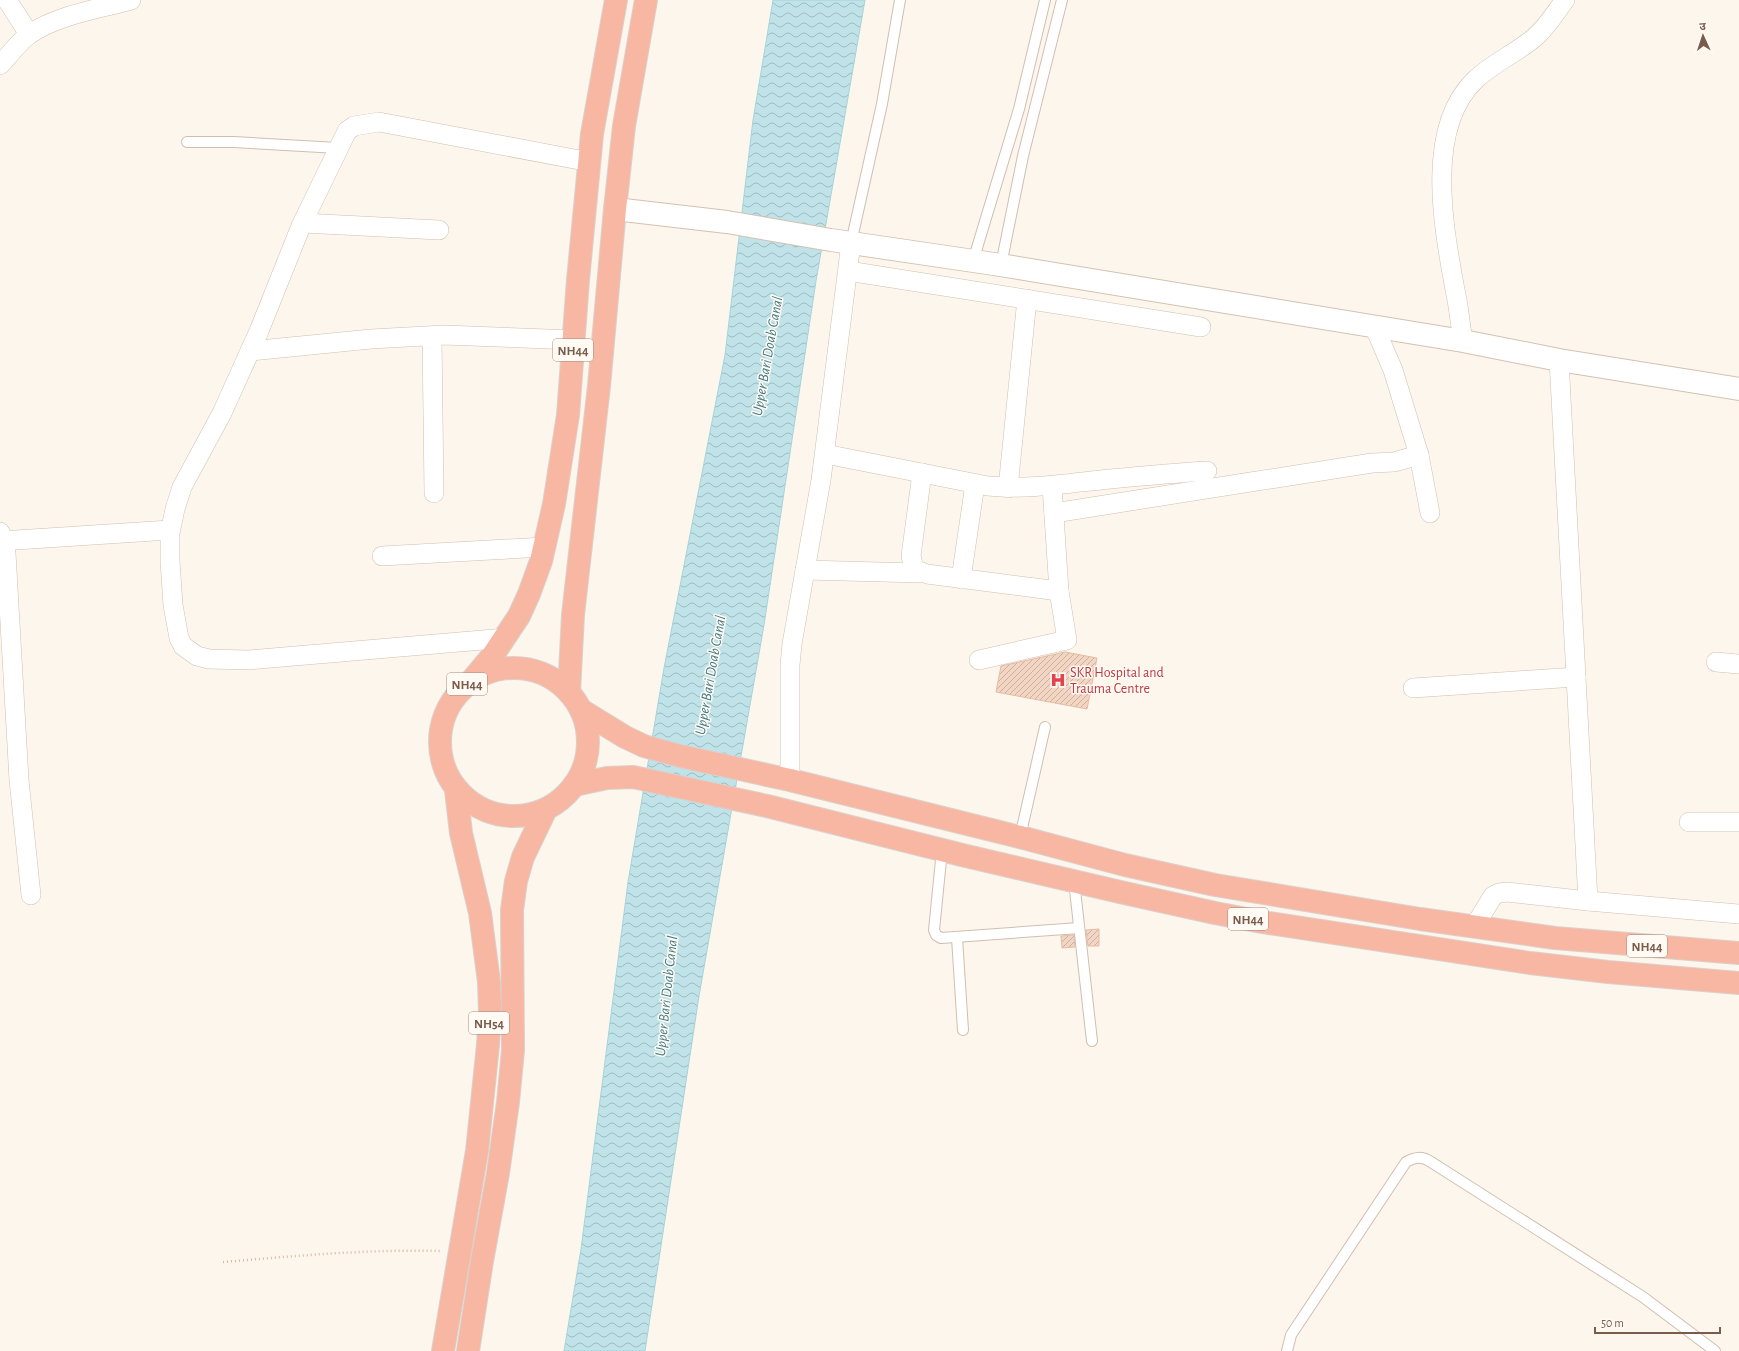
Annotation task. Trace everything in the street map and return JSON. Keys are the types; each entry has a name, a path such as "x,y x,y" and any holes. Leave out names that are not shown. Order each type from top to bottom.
{"highway":[{"name":"NH44","path":"472,680 488,672 505,668 522,668 540,672 556,680 569,692 581,710 587,729 588,749 584,768 574,785 561,800 546,809 526,815 515,816 498,815 483,810 468,802 456,790 445,772 439,753 439,732 445,712 456,694 472,680 506,638 529,594 544,547 554,504 568,415 592,134 616,0"},
{"name":"NH44","path":"569,692 573,615 599,386 624,126 646,0"},
{"name":"NH44","path":"581,710 625,737 644,746 680,756 782,778 1020,837 1125,865 1215,885 1474,927 1555,938 1739,953"},
{"name":"NH44","path":"574,785 607,778 633,777 767,806 942,850 1215,914 1457,953 1608,972 1739,983"},
{"name":"NH54","path":"443,1351 478,1144 490,1012 489,982 480,913 461,833 456,790"},
{"name":"NH54","path":"468,1351 498,1173 508,1102 513,1050 512,910 516,880 523,857 546,809"}],"street":[{"path":"7,0 29,34"},
{"path":"0,65 29,34 62,19 131,0"},
{"path":"1463,341 1444,224 1442,198 1445,145 1453,114 1460,97 1475,80 1534,38 1546,26 1565,0"},
{"path":"506,638 248,660 209,659 197,656 183,646 179,638 173,605 170,561 170,530 182,487 222,413 250,351 303,223 347,131 354,126 379,122 590,162"},
{"path":"615,209 727,222 1001,265 1374,326 1463,341 1559,360 1739,389"},
{"path":"303,223 439,230"},
{"path":"782,778 792,644 824,454 848,271 841,241"},
{"path":"848,271 1201,327"},
{"path":"1008,488 1026,300"},
{"path":"1374,326 1393,370 1419,455 1430,513"},
{"path":"250,351 371,339 432,336 574,340"},
{"path":"432,336 434,493"},
{"path":"1559,360 1588,901"},
{"path":"824,454 975,484 1008,488 1052,486 1207,470"},
{"path":"1054,513 1372,463 1394,462 1419,455"},
{"path":"920,573 914,569 911,556 922,473"},
{"path":"961,578 975,484"},
{"path":"979,660 1067,640 1060,591 1052,486"},
{"path":"31,895 19,780 8,723 1,538 170,530"},
{"path":"382,556 544,547"},
{"path":"805,570 920,573 1060,591"},
{"path":"1716,662 1739,664"},
{"path":"1413,688 1576,677"},
{"path":"1689,822 1739,822"},
{"path":"1474,927 1493,896 1499,892 1739,914"}],"lane":[{"path":"841,241 882,104 900,0"},
{"path":"973,261 1019,109 1045,0"},
{"path":"1001,265 1023,156 1062,0"},
{"path":"1037,35 1052,38"},
{"path":"187,142 234,142 338,148"},
{"path":"1020,837 1045,728"},
{"path":"942,850 934,930 936,935 941,938 1079,928"},
{"path":"1074,881 1092,1041"},
{"path":"957,938 963,1030"},
{"path":"1286,1351 1291,1335 1406,1162 1418,1157 1424,1158 1431,1162 1644,1297 1715,1351"}],"path":[{"path":"224,1262 387,1250 459,1251"}],"water":[{"name":"Upper Bari Doab Canal","path":"773,0 865,0 816,281 764,625 699,996 645,1351 564,1351 581,1249 628,882 664,668 725,355 753,120"}],"building":[{"path":"1065,652 1097,658 1087,709 996,692 1001,666"},
{"path":"1099,929 1099,946 1088,946 1086,930"},
{"path":"1074,935 1075,947 1062,948 1061,936"}],"place":[{"name":"SKR Hospital and Trauma Centre","path":"1058,680"}]}
